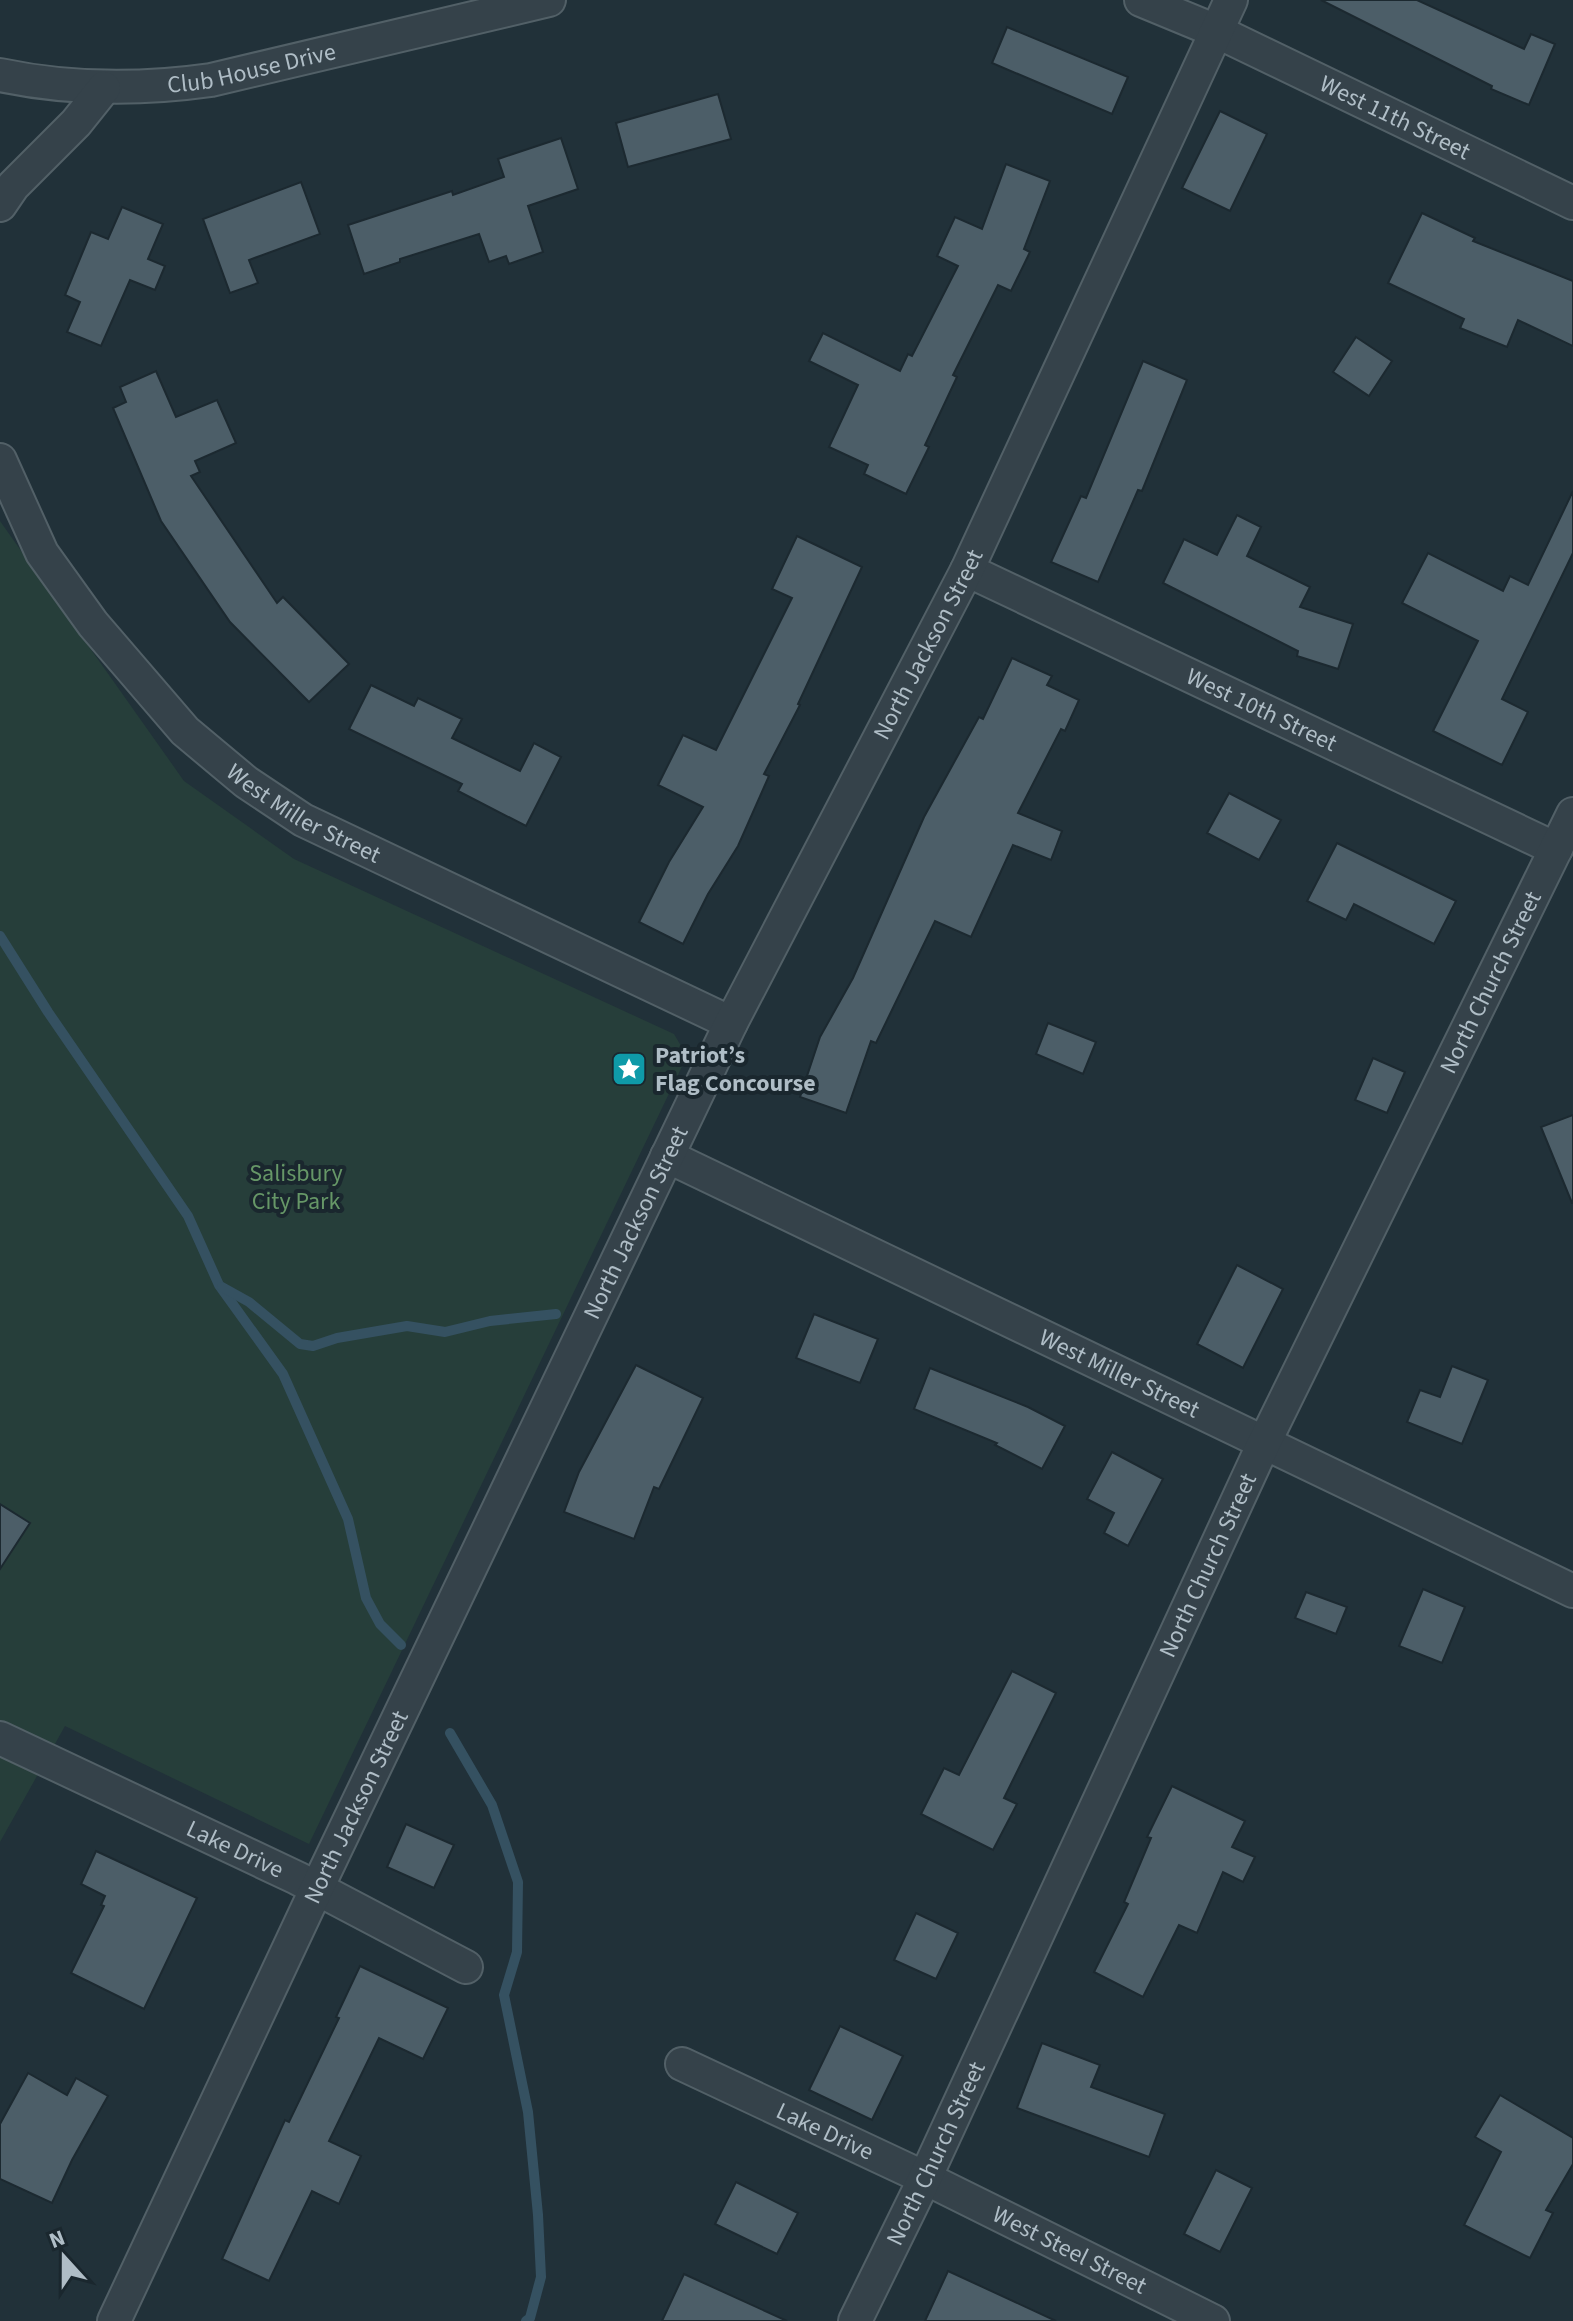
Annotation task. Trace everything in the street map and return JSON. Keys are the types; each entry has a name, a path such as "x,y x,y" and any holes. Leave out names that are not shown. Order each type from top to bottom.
{"street":[{"name":"Club House Drive","path":"0,75 104,88 211,80 549,0"},
{"path":"1141,0 1216,31"},
{"name":"North Jackson Street","path":"114,2321 317,1888 731,1023 967,570 1231,0"},
{"name":"West 11th Street","path":"1216,31 1573,203"},
{"path":"0,205 13,186 76,123 104,88"},
{"name":"West Miller Street","path":"0,460 42,553 93,624 185,731 246,782 303,820 731,1023"},
{"name":"West 10th Street","path":"967,570 1556,849"},
{"name":"North Church Street","path":"855,2321 925,2178 1264,1443 1573,814"},
{"name":"West Miller Street","path":"667,1156 1573,1591"},
{"name":"Lake Drive","path":"0,1738 317,1888 466,1967"},
{"name":"Lake Drive","path":"682,2064 925,2178"},
{"name":"West Steel Street","path":"925,2178 1213,2321"}],"green space":[{"name":"Salisbury City Park","path":"0,521 184,781 294,859 674,1034 687,1056 309,1844 65,1726 0,1842"}],"building":[{"path":"1321,0 1417,0 1524,49 1531,34 1555,44 1529,105 1491,89 1492,86"},
{"path":"1007,27 1128,77 1112,114 992,63"},
{"path":"718,94 731,139 628,167 616,123"},
{"path":"1220,111 1267,134 1230,211 1182,188"},
{"path":"561,138 578,189 528,206 543,252 509,264 506,256 489,262 479,234 364,274 348,225 504,177 498,159"},
{"path":"1006,164 1050,181 1024,249 1030,252 1011,291 998,285 953,375 957,377 906,494 864,474 868,465 829,447 858,385 809,361 823,333 900,371 908,354 912,356 958,266 937,256 955,217 982,229"},
{"path":"301,182 320,234 249,260 258,283 230,293 203,219"},
{"path":"122,207 163,224 148,259 165,266 155,290 130,280 101,346 67,332 80,302 65,295 91,232 108,239"},
{"path":"1422,213 1475,238 1473,241 1573,281 1573,346 1518,320 1507,347 1460,328 1464,319 1388,283"},
{"path":"1356,337 1392,361 1369,396 1333,372"},
{"path":"1143,361 1187,380 1142,491 1138,490 1098,582 1051,562 1081,496 1086,498"},
{"path":"156,371 176,417 217,400 236,443 195,461 200,472 191,476 277,603 283,597 349,664 309,702 230,622 161,521 113,408 126,402 120,387"},
{"path":"1573,491 1573,553 1502,699 1528,712 1502,765 1433,731 1478,641 1402,603 1428,553 1503,591 1510,576 1528,585"},
{"path":"1237,515 1261,527 1247,556 1310,587 1300,607 1353,624 1338,669 1297,656 1298,651 1163,583 1184,539 1217,555"},
{"path":"797,536 862,567 800,705 764,774 769,776 738,846 708,894 683,944 639,922 669,862 703,807 658,785 683,735 716,750 792,598 772,589"},
{"path":"1012,658 1052,676 1047,685 1079,700 1065,731 1061,729 1018,813 1062,831 1051,860 1013,845 971,937 935,921 876,1043 871,1041 846,1113 800,1097 820,1037 853,978 924,817 979,717 983,719"},
{"path":"371,685 414,706 418,698 462,719 452,738 520,771 534,743 561,757 526,826 458,791 462,784 349,729"},
{"path":"1229,793 1281,820 1259,860 1207,833"},
{"path":"1337,843 1456,901 1434,944 1354,904 1346,920 1307,901"},
{"path":"1048,1023 1096,1042 1083,1074 1036,1054"},
{"path":"1373,1058 1405,1072 1387,1113 1355,1100"},
{"path":"1573,1115 1573,1203 1572,1203 1541,1127"},
{"path":"1237,1265 1283,1289 1243,1368 1197,1344"},
{"path":"814,1314 878,1339 860,1383 796,1358"},
{"path":"636,1365 703,1398 659,1489 654,1487 634,1539 564,1512 579,1472"},
{"path":"1452,1366 1488,1380 1462,1444 1407,1422 1420,1390 1440,1397"},
{"path":"930,1368 1028,1407 1065,1426 1042,1469 995,1445 997,1443 914,1409"},
{"path":"1112,1452 1163,1479 1128,1546 1104,1533 1114,1513 1087,1499"},
{"path":"0,1504 30,1523 0,1569"},
{"path":"1423,1589 1465,1607 1442,1663 1399,1646"},
{"path":"1306,1592 1347,1607 1336,1634 1295,1618"},
{"path":"1012,1671 1056,1693 1004,1798 1017,1804 993,1850 921,1814 944,1768 959,1775"},
{"path":"1172,1786 1245,1821 1232,1847 1255,1857 1243,1882 1223,1872 1197,1933 1179,1925 1143,1997 1094,1972 1128,1904 1124,1902 1151,1838 1147,1837"},
{"path":"406,1824 454,1845 434,1888 387,1867"},
{"path":"96,1851 197,1898 144,2009 71,1973 104,1906 101,1905 105,1896 81,1884"},
{"path":"916,1913 958,1933 936,1979 894,1960"},
{"path":"360,1966 448,2008 423,2059 379,2038 329,2141 361,2156 339,2204 312,2191 269,2281 222,2259 285,2120 289,2122 339,2018 336,2017"},
{"path":"840,2026 903,2056 872,2120 809,2090"},
{"path":"1042,2043 1100,2065 1091,2087 1165,2114 1149,2157 1017,2108"},
{"path":"28,2073 67,2095 76,2078 108,2096 52,2203 0,2179 0,2124"},
{"path":"1500,2095 1573,2138 1573,2164 1546,2210 1553,2213 1530,2258 1464,2225 1501,2152 1475,2137"},
{"path":"1216,2170 1252,2188 1220,2252 1184,2234"},
{"path":"736,2182 798,2213 777,2254 715,2224"},
{"path":"948,2271 1056,2321 925,2321"},
{"path":"684,2274 787,2321 662,2321"}],"waterway":[{"path":"0,936 48,1012 188,1216 219,1285 283,1374 348,1519 366,1598 380,1624 401,1645"},
{"path":"222,1287 249,1302 300,1344 313,1346 337,1338 407,1326 445,1332 490,1321 556,1314"},
{"path":"450,1733 492,1805 518,1882 517,1952 504,1995 528,2112 538,2215 541,2277 530,2318 526,2321"}],"place":[{"name":"Patriot’s Flag Concourse","path":"629,1069"}]}
